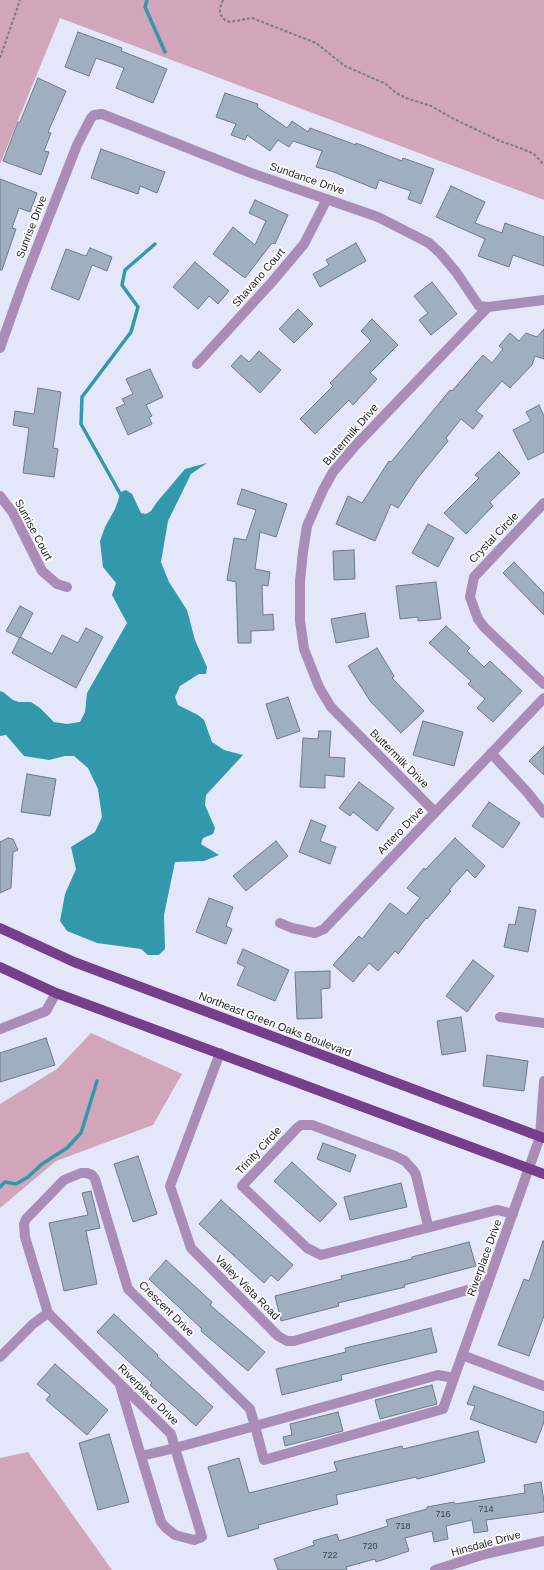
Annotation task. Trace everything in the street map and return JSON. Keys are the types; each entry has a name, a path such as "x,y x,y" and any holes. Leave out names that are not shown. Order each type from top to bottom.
{"main road":[{"name":"Northeast Green Oaks Boulevard","path":"0,928 74,962 542,1138"},
{"path":"0,967 56,993 544,1174"}],"street":[{"name":"Sundance Drive","path":"92,118 94,115 102,114 251,173 378,217 429,243 440,253 456,272 479,306 488,307"},
{"name":"Sunrise Drive","path":"0,348 22,286 77,145 92,118"},
{"name":"Shavano Court","path":"197,364 272,282 304,244 314,228 327,199"},
{"path":"488,307 544,300"},
{"name":"Buttermilk Drive","path":"435,812 330,708 319,687 304,649 300,621 302,552 307,526 323,490 333,472 355,446 488,307"},
{"name":"Sunrise Court","path":"0,496 13,513 42,571 57,584 66,587"},
{"name":"Crystal Circle","path":"544,503 474,577 470,598 478,620 484,627 544,684"},
{"name":"Antero Drive","path":"280,923 292,928 315,933 324,929 544,698"},
{"path":"491,754 527,792 544,813"},
{"path":"0,1029 46,1011 56,993"},
{"path":"500,1018 544,1023"},
{"name":"Valley Vista Road","path":"220,1053 170,1186 191,1248 278,1336 286,1341 294,1341 488,1284"},
{"name":"Riverplace Drive","path":"454,1378 542,1138 544,1081"},
{"name":"Trinity Circle","path":"428,1226 414,1170 405,1161 312,1125 301,1125 297,1128 242,1186 307,1248 321,1255 428,1226 493,1211 498,1210 513,1214"},
{"name":"Riverplace Drive","path":"81,1173 64,1180 26,1220 24,1224 25,1237 48,1313 171,1434 202,1537 194,1540 175,1535 161,1522 141,1456"},
{"name":"Crescent Drive","path":"81,1173 87,1173 95,1180 128,1289 250,1409 264,1460 443,1409 454,1378"},
{"path":"0,1357 32,1324 48,1313"},
{"path":"462,1355 544,1386"},
{"path":"120,1384 141,1456 438,1376 454,1378"},
{"name":"Hinsdale Drive","path":"435,1570 485,1554 544,1541"}],"path":[{"path":"0,58 20,0"},
{"path":"223,0 220,8 220,14 225,20 230,22 252,18 316,43 346,66 386,84 396,93 406,98 431,106 452,118 500,141 523,148 534,154 544,165"}],"shaded area":[{"path":"0,0 544,0 544,200 60,18 0,164"},
{"path":"91,1033 182,1074 153,1125 56,1161 0,1208 0,1104 57,1069"},
{"path":"28,1452 112,1570 0,1570 0,1458"}],"water":[{"path":"207,463 191,474 168,521 161,562 169,582 187,610 195,640 207,667 206,674 199,674 180,686 175,697 178,705 198,715 204,720 212,742 224,750 243,755 206,795 205,805 215,828 213,834 203,838 201,844 219,855 204,861 175,862 164,915 165,949 159,955 148,955 141,949 97,943 67,931 60,921 65,894 76,869 71,847 95,832 102,817 98,789 88,768 74,756 65,756 49,760 24,756 6,735 0,736 0,691 13,700 19,702 31,702 40,708 54,722 67,724 80,722 85,712 87,693 127,623 112,595 116,583 103,567 100,541 121,492 126,490 132,494 141,513 146,514 151,511 185,469"}],"building":[{"path":"78,32 122,48 121,51 167,69 153,103 116,88 124,68 96,58 89,76 65,67"},
{"path":"38,78 66,91 48,132 51,133 44,151 49,152 41,175 3,161 18,122 20,122"},
{"path":"225,93 258,104 257,107 287,128 292,121 308,132 310,128 356,145 356,143 402,161 403,158 434,169 421,204 408,199 411,191 379,180 376,189 331,171 316,167 322,151 293,141 289,147 278,140 270,151 247,135 245,140 231,135 236,124 216,117"},
{"path":"101,149 165,172 157,193 140,186 138,194 91,178"},
{"path":"0,179 37,193 30,212 19,208 12,228 16,229 2,270 0,270"},
{"path":"451,186 485,202 475,223 502,233 505,223 544,237 544,266 513,255 509,267 478,256 485,239 436,217"},
{"path":"255,200 288,215 275,244 272,243 245,278 213,254 233,227 255,245 266,221 249,213"},
{"path":"356,243 366,261 320,287 313,274 329,265 326,260"},
{"path":"90,248 112,257 107,271 92,265 79,300 51,289 66,249 86,256"},
{"path":"195,262 229,291 218,304 209,296 198,309 173,287"},
{"path":"432,282 457,314 431,335 419,320 428,313 414,296"},
{"path":"298,309 313,324 294,343 279,329"},
{"path":"372,319 398,345 370,373 377,379 353,405 349,400 315,434 300,419 333,386 330,383 371,341 361,331"},
{"path":"544,329 544,359 535,356 532,365 510,388 502,381 476,411 483,416 473,429 461,419 446,438 448,441 417,479 398,508 391,504 375,541 336,524 348,496 362,503 389,461 391,462 450,390 452,391 483,355 492,363 503,349 499,346 510,333 519,341 526,333 537,337"},
{"path":"259,351 281,370 260,393 231,366 241,355 249,362"},
{"path":"150,369 163,397 146,405 152,416 149,417 152,424 128,435 116,408 125,404 122,399 133,394 126,379"},
{"path":"38,388 61,392 53,448 58,449 54,477 23,473 29,428 13,425 15,411 34,414"},
{"path":"539,405 544,416 544,452 528,460 513,430 531,421 526,412"},
{"path":"499,452 520,473 490,502 493,506 466,534 444,513 479,478 475,475"},
{"path":"242,489 287,504 276,537 260,532 255,569 270,572 268,586 262,585 263,615 273,614 274,630 251,631 251,643 238,643 236,582 227,580 234,538 246,540 256,510 237,504"},
{"path":"428,524 454,538 438,567 412,553"},
{"path":"354,550 355,579 334,580 333,551"},
{"path":"514,562 544,593 544,615 503,573"},
{"path":"436,582 441,619 418,621 418,617 400,619 396,586"},
{"path":"20,606 33,613 20,638 6,631"},
{"path":"365,613 369,637 336,643 331,619"},
{"path":"446,626 470,648 467,651 484,667 490,661 522,691 493,722 477,708 485,699 468,684 471,681 429,643"},
{"path":"86,628 103,637 76,688 12,653 20,637 52,654 62,635 78,643"},
{"path":"377,648 394,676 392,678 424,711 401,733 370,701 348,666"},
{"path":"288,697 300,731 277,739 266,704"},
{"path":"423,721 463,732 454,766 413,755"},
{"path":"319,731 331,731 329,757 345,758 344,777 325,775 325,788 300,787 303,738 318,739"},
{"path":"544,746 544,775 529,761"},
{"path":"27,774 56,779 50,816 21,812"},
{"path":"359,782 394,808 377,831 353,812 350,816 339,808"},
{"path":"489,802 520,823 503,848 472,826"},
{"path":"311,820 326,826 320,841 336,847 330,864 299,852"},
{"path":"8,838 13,839 18,850 13,852 11,888 0,893 0,842"},
{"path":"455,838 485,866 475,878 467,870 449,890 451,891 427,919 426,918 398,954 395,951 378,971 369,963 353,982 333,965 359,936 362,939 390,903 406,915 420,898 407,888 424,868 425,870"},
{"path":"276,841 288,856 246,891 233,876"},
{"path":"209,898 233,907 226,926 232,929 226,944 196,932"},
{"path":"519,907 536,910 528,952 504,947 509,924 515,925"},
{"path":"243,949 289,970 275,1001 237,985 245,967 237,963"},
{"path":"473,960 494,976 467,1012 446,996"},
{"path":"330,971 330,988 321,989 322,1018 297,1019 295,972"},
{"path":"461,1017 466,1051 442,1055 437,1021"},
{"path":"46,1038 55,1065 0,1082 0,1053"},
{"path":"487,1055 528,1061 524,1091 483,1086"},
{"path":"323,1143 356,1155 350,1172 317,1159"},
{"path":"138,1156 157,1214 133,1222 114,1164"},
{"path":"292,1162 337,1204 320,1222 274,1181"},
{"path":"401,1183 407,1207 350,1220 344,1197"},
{"path":"91,1191 100,1228 86,1231 97,1284 64,1291 49,1223 88,1215 82,1193"},
{"path":"221,1200 293,1265 278,1281 271,1275 264,1283 199,1224"},
{"path":"543,1241 544,1316 529,1356 498,1345 524,1279 529,1281"},
{"path":"469,1242 476,1266 404,1285 405,1287 338,1303 339,1306 281,1321 275,1296 342,1279 341,1276 412,1259 412,1257"},
{"path":"166,1260 212,1302 210,1305 265,1352 248,1371 201,1331 202,1329 149,1279"},
{"path":"114,1314 213,1407 196,1426 150,1385 152,1383 97,1332"},
{"path":"431,1328 437,1352 341,1375 342,1380 282,1395 276,1369 346,1352 345,1348"},
{"path":"55,1364 108,1410 87,1435 46,1400 50,1395 37,1384"},
{"path":"432,1385 437,1404 380,1419 375,1400"},
{"path":"474,1386 544,1412 544,1422 536,1443 470,1419 475,1406 467,1404"},
{"path":"338,1412 343,1431 285,1446 283,1437 292,1435 290,1424"},
{"path":"478,1431 485,1462 417,1479 416,1477 336,1495 338,1504 258,1525 259,1528 228,1537 208,1467 239,1458 249,1493 337,1471 334,1462 402,1446 403,1449"},
{"path":"109,1434 129,1502 98,1510 79,1443"},
{"path":"541,1482 544,1512 486,1520 488,1531 474,1533 472,1520 446,1526 448,1539 434,1542 432,1531 405,1538 409,1551 376,1562 375,1559 346,1567 347,1570 278,1570 274,1559 314,1545 313,1541 337,1534 339,1541 388,1526 386,1520 427,1509 427,1507 525,1493 524,1485"}],"waterway":[{"path":"147,0 145,7 165,52"},
{"path":"122,497 81,424 82,397 131,332 138,307 122,285 125,270 155,244"},
{"path":"0,1187 5,1182 16,1184 28,1177 42,1164 67,1148 81,1133 97,1081"}]}
